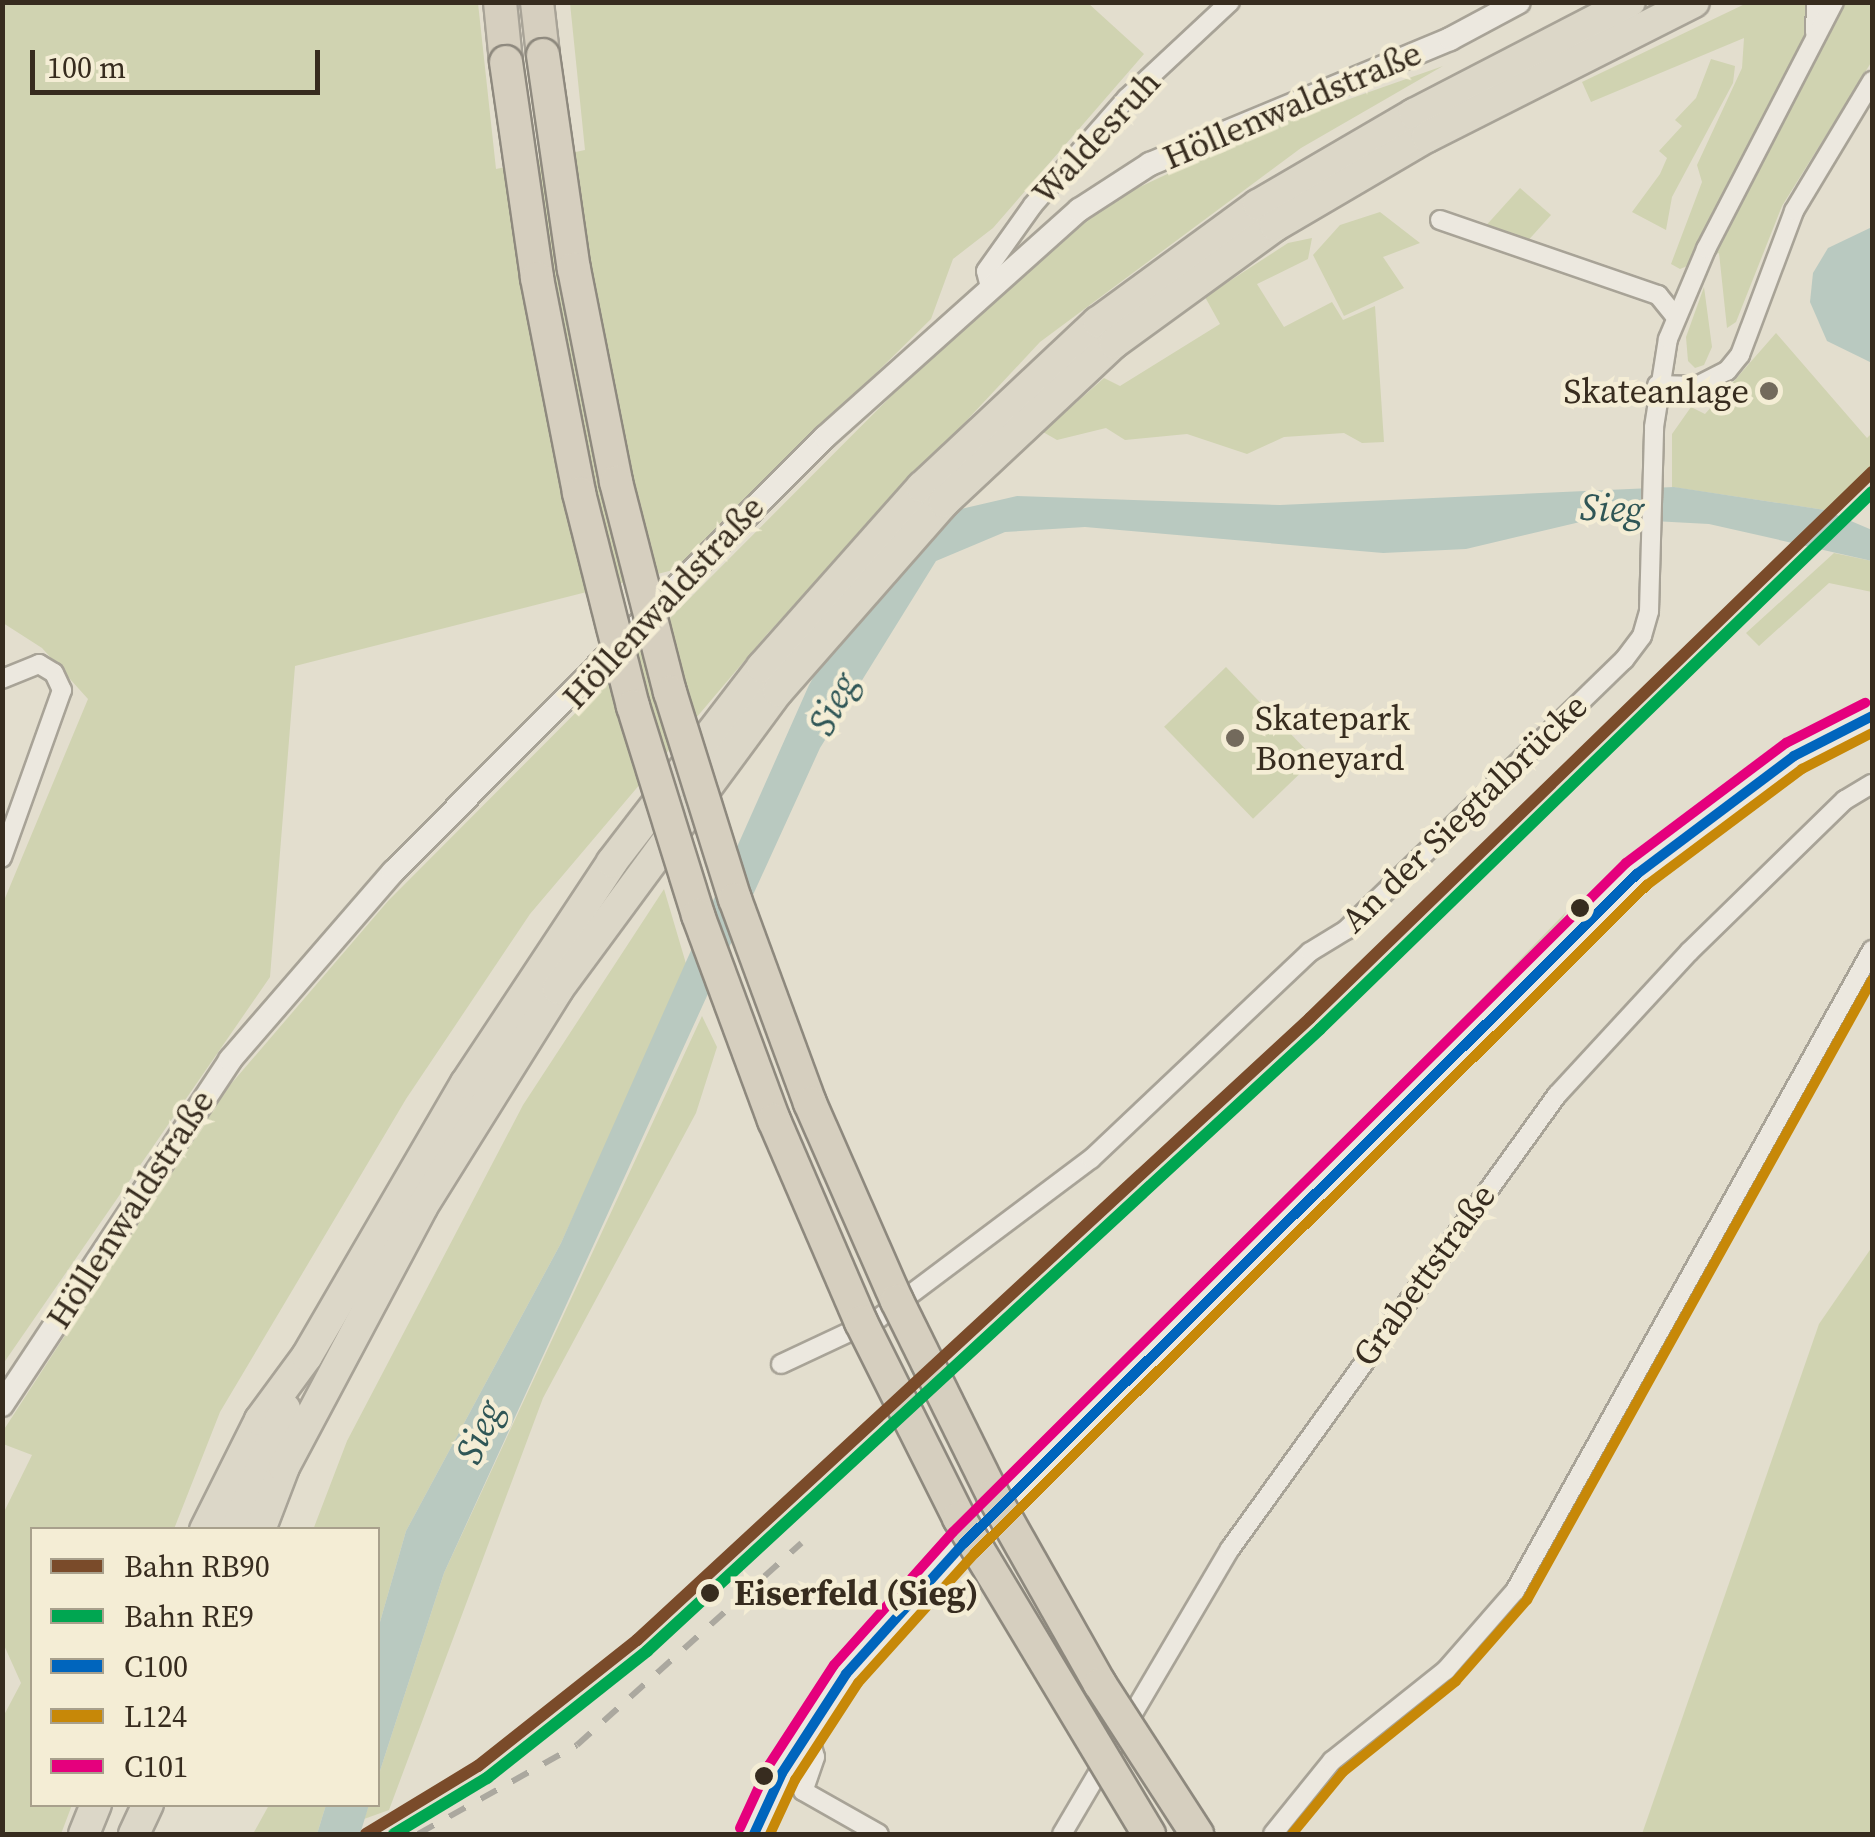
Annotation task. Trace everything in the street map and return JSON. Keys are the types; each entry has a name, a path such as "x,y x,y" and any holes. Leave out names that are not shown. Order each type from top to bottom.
{"highway":[{"path":"500,2 537,278 579,494 633,706 698,915 774,1120 861,1322 959,1518 1148,1834"},
{"path":"537,2 574,269 616,482 670,692 742,918 810,1102 906,1319 1022,1547 1196,1834"},
{"path":"261,1527 334,1370 486,1100 706,784 856,598 1024,404 1098,322 1258,205 1414,114 1630,2"},
{"path":"206,1527 260,1420 307,1356 466,1083 612,862 697,750 842,574 1024,404 1275,226 1427,137 1694,2"},
{"path":"237,1527 307,1356"},
{"path":"84,1834 95,1807"},
{"path":"126,1834 135,1807"},
{"path":"134,1834 147,1807"},
{"path":"147,1834 157,1807"}],"main road":[{"path":"754,1834 807,1729 876,1636 964,1543 1637,874 1794,756 1872,716"}],"street":[{"name":"Waldesruh","path":"990,287 986,271 1032,204 1128,98 1230,2"},
{"name":"An der Siegtalbrücke","path":"1815,43 1816,2"},
{"name":"An der Siegtalbrücke","path":"781,1364 879,1318 1091,1159 1310,952 1346,930 1624,660 1642,636 1650,574 1657,385 1676,317 1834,2"},
{"name":"Höllenwaldstraße","path":"2,1405 192,1111 327,946 762,496 1079,210 1150,164 1450,39 1512,5"},
{"path":"1657,385 1697,386 1728,371 1740,355 1794,211 1872,81"},
{"path":"1440,220 1658,295 1676,317"},
{"path":"2,679 39,664 54,672 62,690 2,858"},
{"name":"Grabettstraße","path":"1062,1834 1230,1549 1545,1111 1688,952 1844,800 1872,784"},
{"path":"1273,1834 1332,1761 1446,1670 1514,1590 1872,950"},
{"path":"807,1729 816,1757 803,1791 879,1834"}],"green space":[{"path":"3,3 478,3 496,169 585,150 570,3 1088,3 1144,54 993,228 953,259 931,319 677,569 295,666 270,977 3,1364 3,903 88,699 42,648 3,623"},
{"path":"1747,3 1872,3 1872,61 1782,206 1736,322 1727,328 1719,253 1680,269 1671,264 1702,182 1697,165 1742,68 1744,38 1591,102 1582,82"},
{"path":"1711,59 1735,66 1733,83 1672,197 1666,230 1632,212 1660,174 1667,158 1659,151 1682,126 1675,120 1696,98"},
{"path":"1443,66 1301,148 1040,342 768,633 530,914 406,1099 220,1412 175,1527 30,1527 30,1807 71,1807 61,1834 3,1834 3,1717 21,1683 3,1643 2,1516 32,1455 3,1444 3,1431 219,1098 388,901 966,321 1097,207 1259,131"},
{"path":"1520,188 1551,215 1525,244 1482,230"},
{"path":"1380,212 1420,243 1383,257 1404,288 1344,316 1313,255 1340,225"},
{"path":"1312,238 1308,259 1257,284 1284,327 1332,302 1343,320 1375,306 1384,442 1362,443 1344,433 1284,437 1247,454 1187,434 1125,440 1106,428 1057,440 1043,432 1104,378 1120,386 1220,324 1205,297 1288,243"},
{"path":"1704,287 1712,347 1704,365 1695,368 1688,361 1686,337"},
{"path":"1776,333 1867,438 1872,433 1872,466 1825,510 1672,487 1672,434 1691,407 1705,414"},
{"path":"1834,553 1872,561 1872,592 1829,583 1759,646 1746,633"},
{"name":"Skatepark Boneyard","path":"1226,667 1315,759 1253,819 1164,727"},
{"path":"664,889 687,967 561,1243 406,1531 380,1622 380,1527 314,1527 347,1441 523,1105"},
{"path":"1566,912 1551,940 1417,1075 1412,1071"},
{"path":"702,1016 717,1047 696,1113 543,1398 389,1810 364,1819 368,1807 380,1807 380,1771 444,1573"},
{"path":"1388,1096 1392,1100 983,1510 978,1504"},
{"path":"1872,1247 1872,1834 1642,1834 1819,1324"},
{"path":"268,1807 325,1807 317,1834 253,1834"}],"water":[{"path":"1872,227 1872,363 1827,341 1810,302 1813,273 1828,248"},
{"name":"Sieg","path":"1674,487 1825,510 1872,530 1872,561 1709,524 1597,518 1466,549 1383,553 1085,527 1005,532 936,561 820,748 444,1573 380,1771 380,1622 406,1531 561,1243 809,685 862,592 935,515 1017,496 1280,505"},
{"path":"325,1807 368,1807 360,1834 317,1834"}],"railway":[{"path":"418,1834 577,1745 801,1543"}],"rail line":[{"name":"RB90","path":"366,1834 478,1766 637,1640 1310,1018 1872,472"},
{"name":"RE9","path":"394,1834 487,1778 647,1651 1320,1029 1872,492"}],"transit line":[{"name":"C101","path":"740,1828 769,1765 834,1665 953,1532 1626,863 1786,743 1865,703"},
{"name":"C100","path":"754,1834 782,1773 846,1674 964,1543 1637,874 1794,756 1872,716"},
{"name":"L124","path":"770,1834 795,1780 858,1683 975,1553 1647,885 1802,769 1872,733"},
{"name":"L124","path":"1292,1834 1343,1772 1456,1681 1527,1600 1872,980"}],"place":[{"name":"Skateanlage","path":"1769,391"},
{"name":"Skatepark Boneyard","path":"1235,738"},
{"name":"Eiserfeld (Sieg)","path":"710,1593"}]}
